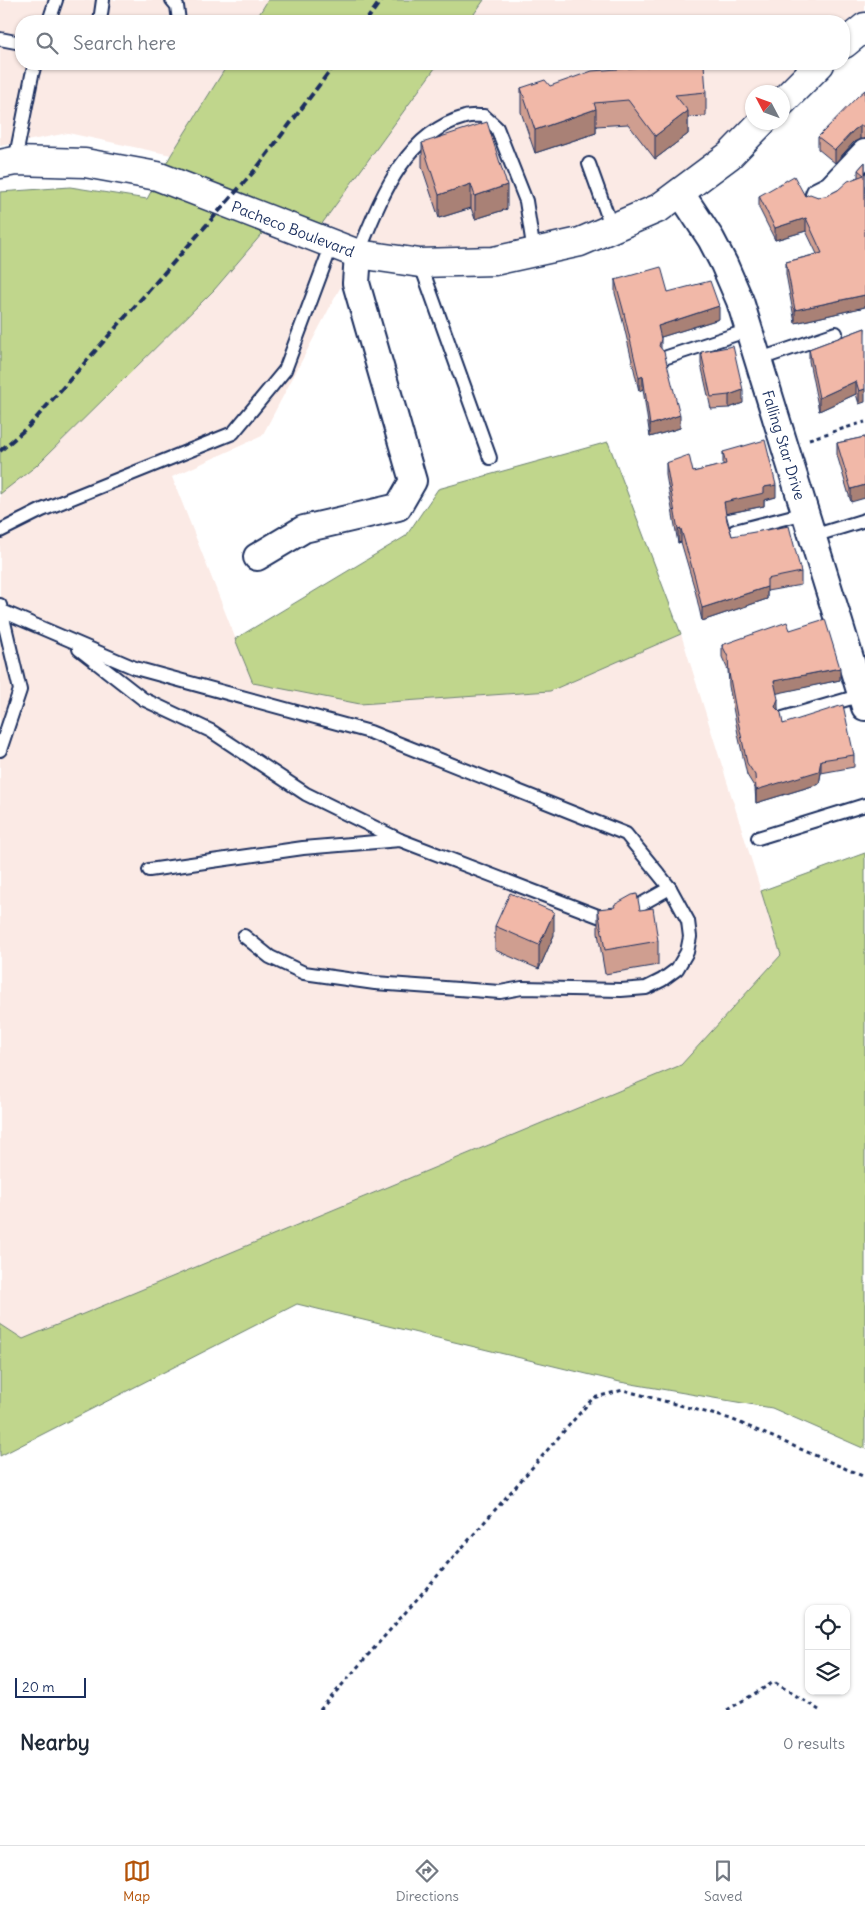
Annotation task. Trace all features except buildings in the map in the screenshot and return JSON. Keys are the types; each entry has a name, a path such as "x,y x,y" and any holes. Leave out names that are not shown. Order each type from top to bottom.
{"main road":[{"path":"850,39 865,27"},
{"path":"790,94 814,70"},
{"name":"Pacheco Boulevard","path":"8,162 85,163 157,176 358,254 420,264 494,261 580,242 659,208 730,155 754,130"}],"street":[{"path":"819,195 831,189 865,154"},
{"name":"Falling Star Drive","path":"680,192 711,239 740,302 863,701"},
{"path":"257,557 304,530 398,507 413,481 356,283 358,254"}],"lane":[{"path":"52,15 56,0"},
{"path":"101,15 103,0"},
{"path":"172,0 177,6 178,15"},
{"path":"0,39 15,41"},
{"path":"8,162 34,70"},
{"path":"358,254 388,184 402,162 420,142 442,127 466,116 484,116 497,128 526,201 534,252"},
{"path":"589,164 612,228"},
{"path":"0,531 42,510 233,433 285,370 332,244"},
{"path":"420,264 490,458"},
{"path":"667,357 749,330"},
{"path":"758,360 836,333"},
{"path":"735,531 865,520"},
{"path":"1,608 135,668 370,732 626,834 670,888 688,921 690,937 687,952 677,968 662,980 646,988 621,990 522,988 500,992 375,983 304,973 270,957 244,936"},
{"path":"0,750 20,690 1,608"},
{"path":"66,638 143,699 211,731 306,794 400,840 611,921 670,888"},
{"path":"783,718 863,701"},
{"path":"758,838 865,805"},
{"path":"149,870 303,848 400,840"}],"path":[{"path":"785,447 865,422"},
{"path":"320,1710 593,1398 623,1390 730,1419 865,1477"},
{"path":"727,1710 774,1682 819,1710"}],"shaded area":[{"path":"0,0 268,0 259,15 15,15 15,70 224,70 171,155 68,133 0,146"},
{"path":"484,0 865,0 865,27 850,39 850,15 473,15"},
{"path":"434,70 812,70 790,86 745,85 745,128 659,208 494,261 358,254 262,436 172,477 253,683 550,691 681,634 781,955 681,1065 23,1339 0,1325 0,494 36,466 214,290 274,221 313,236"}],"green space":[{"path":"268,0 484,0 473,15 259,15"},
{"path":"224,70 434,70 313,236 273,221 214,290 36,466 0,494 0,192 70,187 147,199 171,155"},
{"path":"608,442 681,634 550,691 360,704 253,683 235,639 406,536 438,489"},
{"path":"865,853 865,1449 772,1408 620,1382 297,1304 0,1456 0,1324 23,1339 681,1065 781,955 761,891"}],"railway":[{"path":"370,15 381,0"},
{"path":"0,451 29,426 256,169 330,70"}]}
